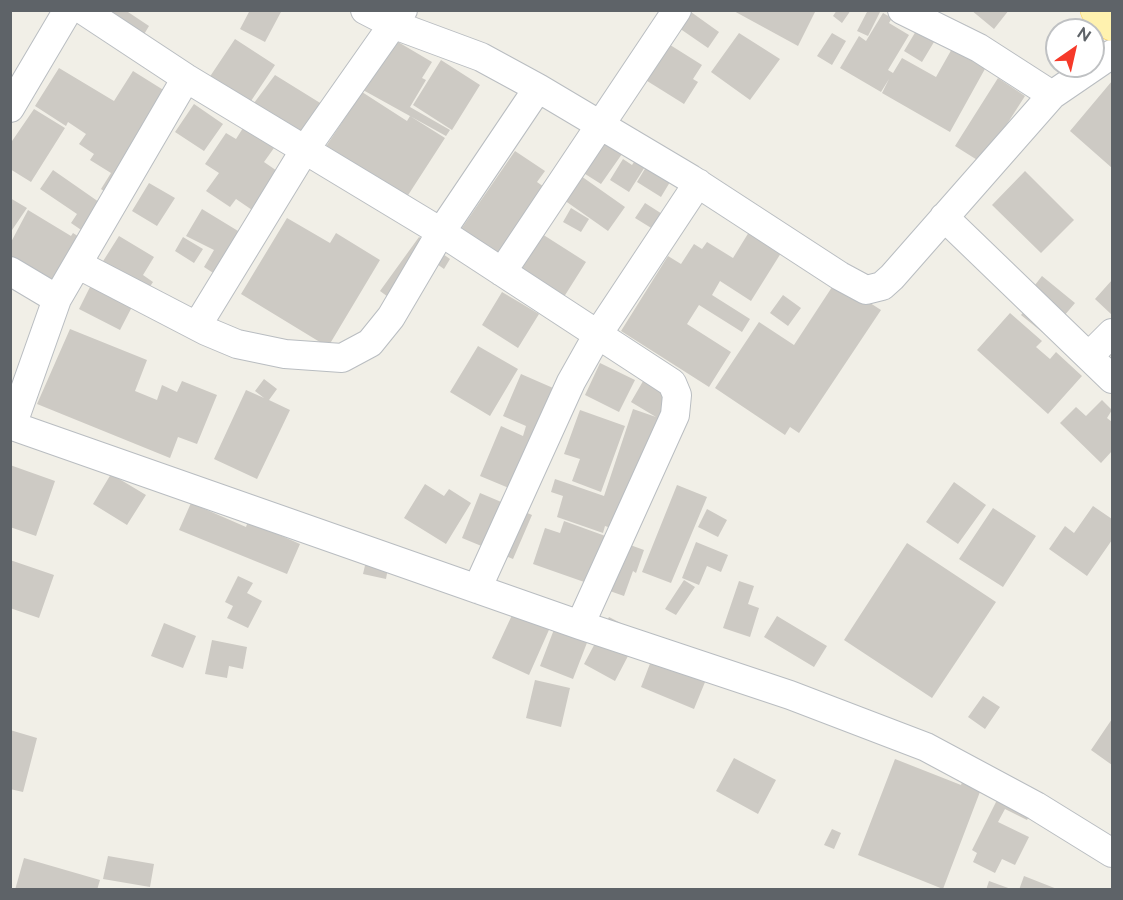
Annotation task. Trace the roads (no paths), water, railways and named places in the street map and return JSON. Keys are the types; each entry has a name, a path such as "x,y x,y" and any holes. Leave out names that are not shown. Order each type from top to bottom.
{"main road":[{"path":"1097,10 1113,24"}],"street":[{"path":"10,108 68,10"},
{"path":"83,10 186,78 441,232 669,379 675,388 677,400 675,416 579,625"},
{"path":"365,10 397,17 481,57 538,88 698,183 840,276 866,290 882,286 892,277 1052,95 1113,54"},
{"path":"502,272 599,123 677,10"},
{"path":"902,11 979,48 1052,95"},
{"path":"197,326 304,151 397,17"},
{"path":"186,78 79,265 57,299 11,426 579,625 790,695 926,747 1036,806 1113,853"},
{"path":"79,265 237,344 315,357 342,358 370,344 391,317 441,232 538,88"},
{"path":"477,589 549,427 598,334 698,183"},
{"path":"944,217 1113,379"},
{"path":"10,271 57,299"},
{"path":"1090,355 1113,333"}]}
